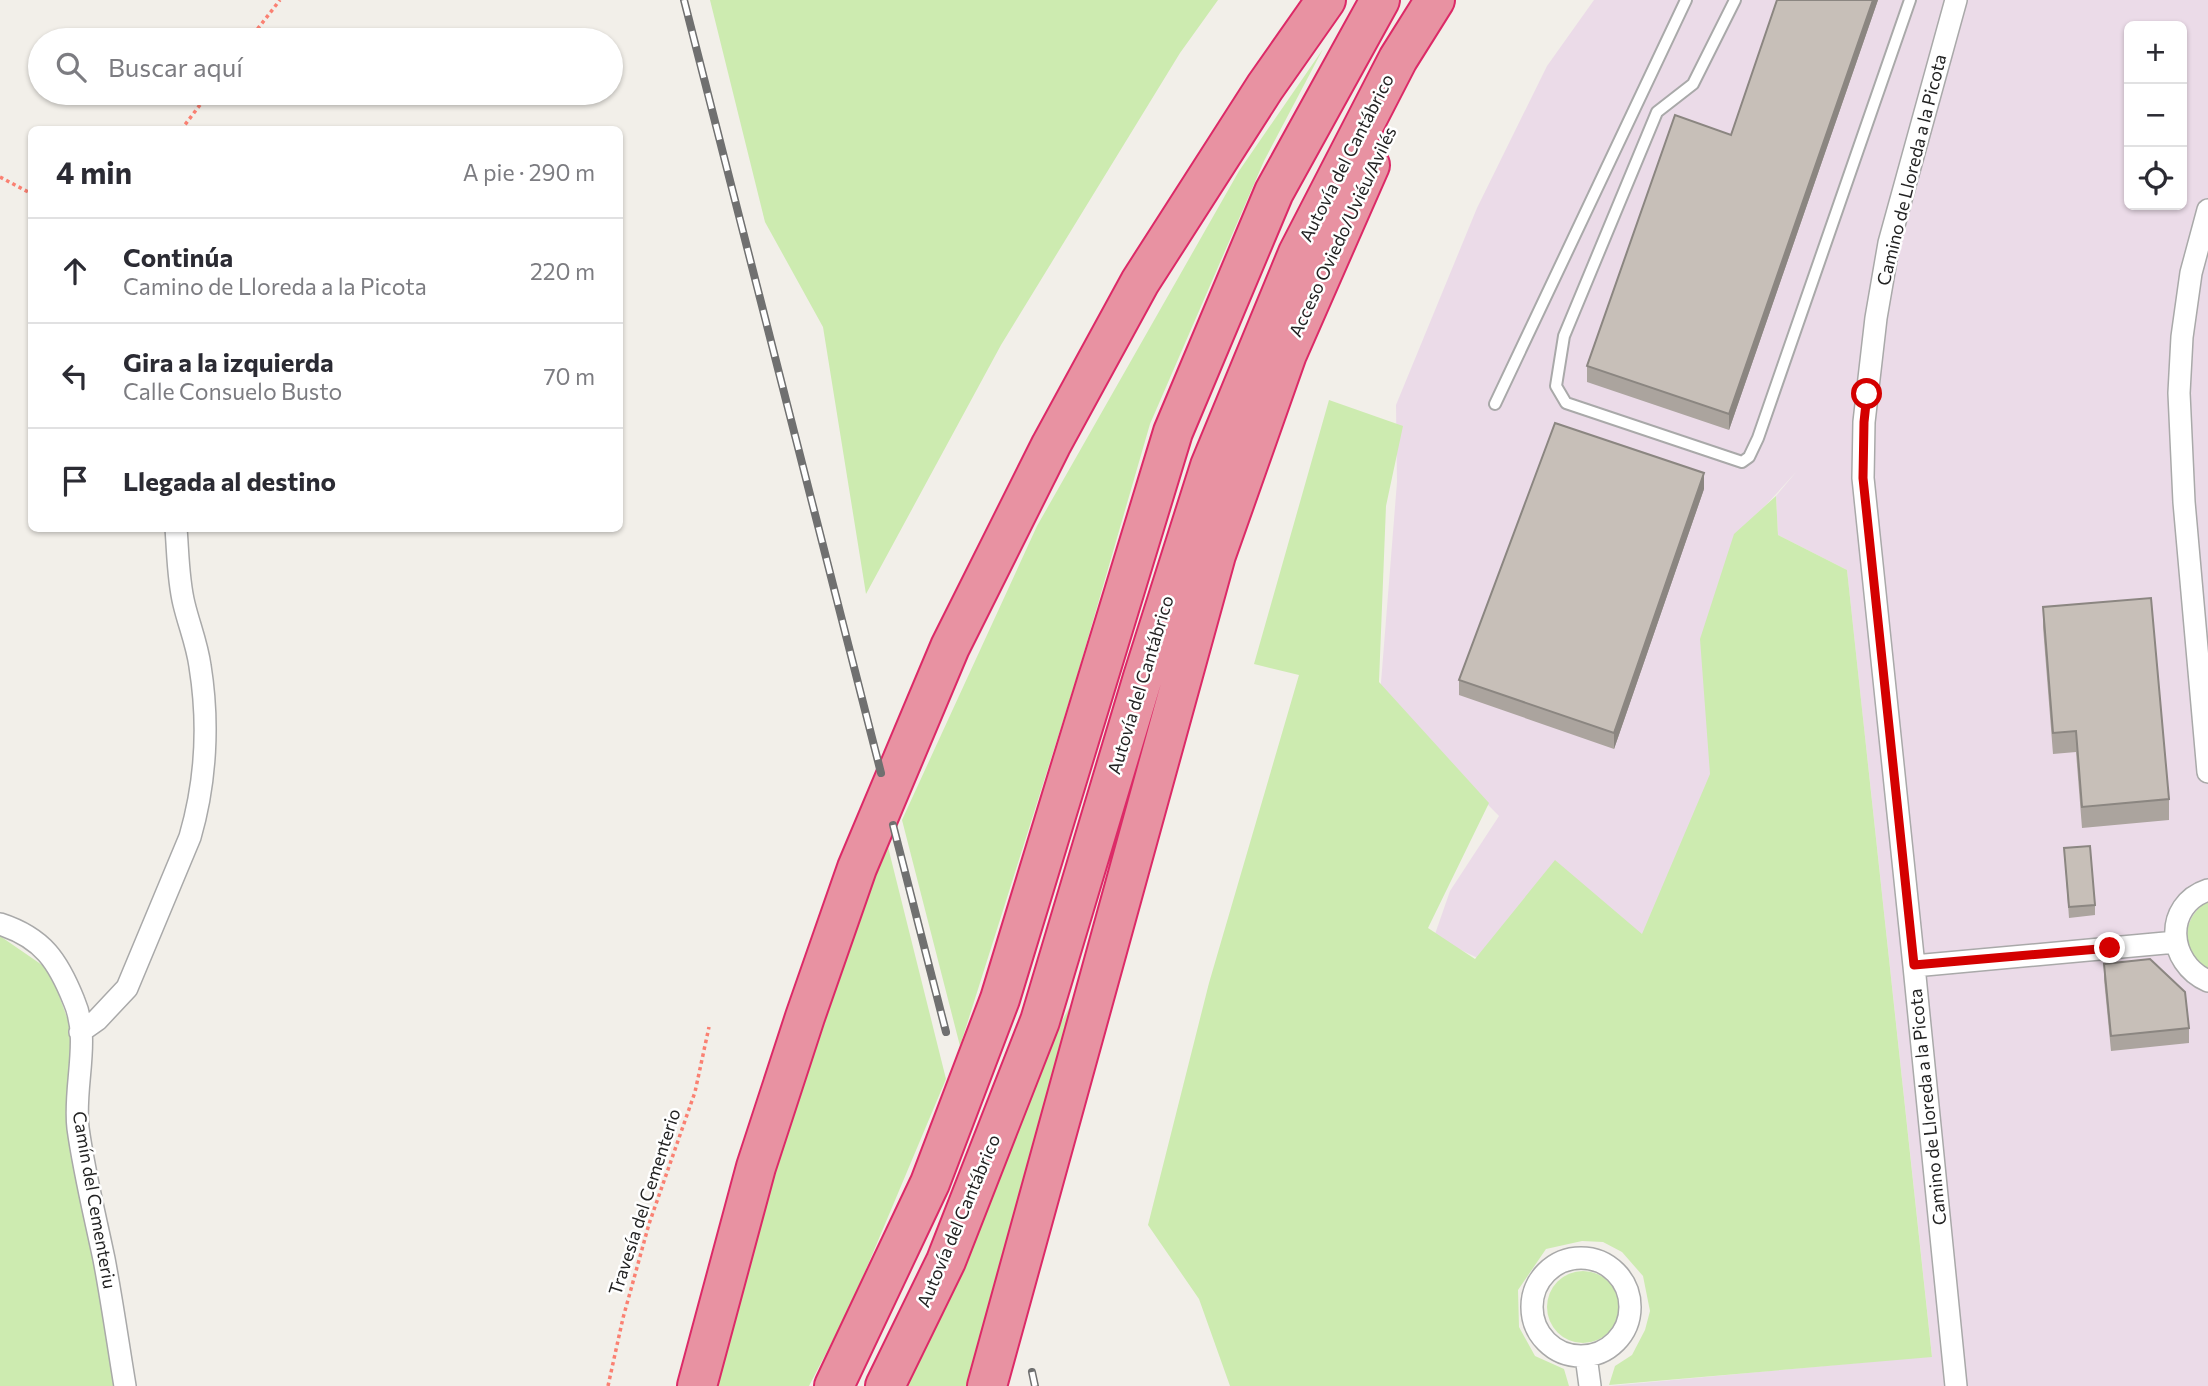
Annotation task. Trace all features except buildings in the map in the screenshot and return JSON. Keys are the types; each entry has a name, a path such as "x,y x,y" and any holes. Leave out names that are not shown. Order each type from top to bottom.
{"highway":[{"path":"697,1386 756,1167 809,1005 857,868 950,647 1051,444 1140,282 1265,87 1326,0"},
{"path":"834,1386 930,1183 1000,999 1173,432 1274,192 1380,0"},
{"name":"Autovía del Cantábrico","path":"885,1386 946,1261 1040,1021 1143,677 1210,466 1298,253 1398,59 1435,0"},
{"name":"Acceso Oviedo/Uviéu/Avilés","path":"987,1386 1216,555 1287,354 1373,159 1460,0"}],"street":[{"name":"Camino de Lloreda a la Picota","path":"1955,1386 1863,478 1864,422 1876,317 1889,243 1956,0"},
{"path":"2208,210 2191,272 2182,337 2179,393 2183,489 2208,772"},
{"path":"80,1032 97,1020 127,988 196,817 203,770 205,705 200,665 184,604 176,532"},
{"path":"2208,890 2190,900 2181,912 2176,927 2180,956 2188,968 2208,981"},
{"name":"Camín del Cementeriu","path":"0,924 38,942 54,960 76,1004 80,1032 76,1097 78,1129 109,1285 125,1386"},
{"path":"1914,965 2176,942"},
{"path":"1573,1258 1589,1258 1616,1273 1625,1286 1630,1301 1624,1331 1614,1343 1601,1352 1586,1356 1569,1354 1554,1348 1542,1336 1534,1322 1532,1305 1536,1289 1545,1275 1557,1264 1573,1258"},
{"path":"1586,1356 1590,1386"}],"lane":[{"path":"1495,404 1686,0"},
{"path":"1735,0 1693,84 1657,112 1564,336 1556,386 1566,403 1742,462 1749,457 1758,438 1910,0"}],"path":[{"path":"258,28 280,0"},
{"path":"184,126 200,105"},
{"path":"0,177 28,192"},
{"name":"Travesía del Cementerio","path":"608,1386 623,1318 649,1224 695,1092 709,1027"}],"shaded area":[{"path":"1594,0 2208,0 2208,1386 1609,1386 1932,1356 1847,570 1778,535 1776,496 1797,471 1734,535 1720,785 1646,940 1488,963 1434,937 1450,891 1499,816 1380,695 1397,482 1396,405 1477,208 1547,66"}],"green space":[{"path":"710,0 1218,0 1180,53 1001,345 866,594 823,327 765,222"},
{"path":"1323,49 1264,161 1150,424 1075,683 960,1046 902,820 1037,526 1239,171"},
{"path":"1329,400 1403,426 1386,506 1379,682 1489,803 1428,928 1475,959 1555,860 1642,934 1710,774 1700,639 1734,534 1776,496 1778,535 1847,570 1932,1357 1609,1385 1615,1366 1632,1355 1645,1330 1650,1311 1643,1276 1622,1252 1603,1242 1582,1241 1546,1249 1518,1290 1519,1327 1535,1356 1564,1369 1569,1386 1230,1386 1199,1299 1148,1225 1209,983 1299,675 1254,664"},
{"path":"885,835 946,1079 851,1305 809,1386 713,1386 736,1278"},
{"path":"2208,901 2208,970 2192,955 2187,936 2193,916"},
{"path":"0,936 45,967 56,987 69,1023 71,1059 68,1117 115,1386 0,1386"},
{"path":"1069,1008 1066,1058 972,1386 901,1386 946,1298 1006,1162 1045,1052"},
{"path":"1583,1271 1603,1277 1613,1287 1619,1307 1613,1327 1603,1337 1583,1343 1563,1337 1553,1327 1547,1307 1553,1287 1563,1277"}],"railway":[{"path":"684,0 881,773"},
{"path":"893,825 946,1032"},
{"path":"1032,1372 1035,1386"}],"route":[{"path":"1867,394 1863,478 1914,965 2110,948"}]}
